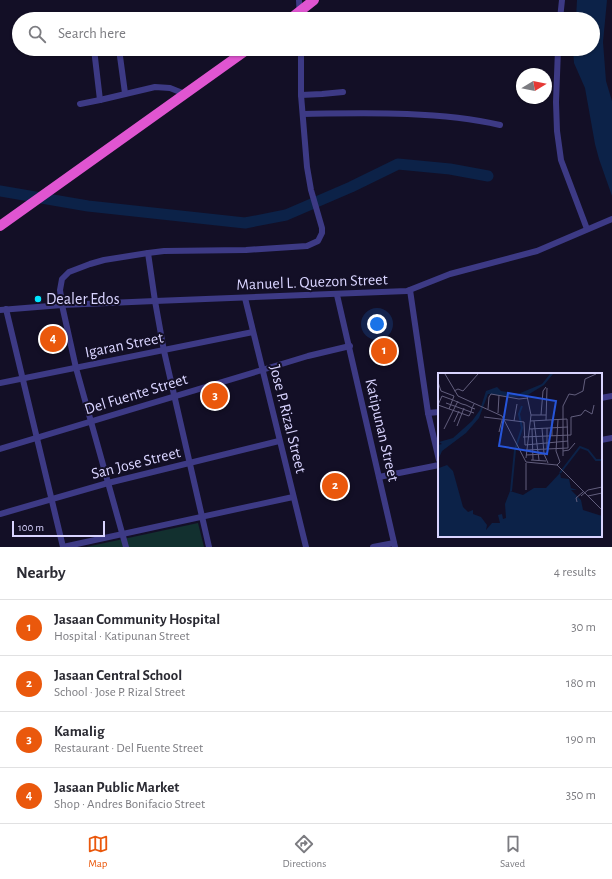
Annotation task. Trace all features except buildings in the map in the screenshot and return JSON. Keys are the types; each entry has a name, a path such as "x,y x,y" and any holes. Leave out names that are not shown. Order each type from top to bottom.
{"highway":[{"path":"303,12 314,0"},
{"path":"0,226 238,56"}],"street":[{"path":"299,0 300,12"},
{"path":"561,12 562,0"},
{"path":"95,56 100,100"},
{"path":"119,56 125,93"},
{"path":"126,547 76,368 62,305 62,279 69,272 90,264 104,260 148,253 246,250 307,246 318,241 322,233 321,221 314,200 307,167 301,94 301,56"},
{"path":"558,56 556,102 557,131 561,160 587,229"},
{"path":"80,104 155,87 170,88 185,94"},
{"path":"301,94 343,92"},
{"path":"303,114 383,114 428,116 486,122 500,125"},
{"name":"Manuel L. Quezon Street","path":"3,310 62,305 338,295 410,290 450,274 537,251 612,218"},
{"path":"148,253 164,351 209,547"},
{"path":"410,290 428,413 438,456"},
{"name":"Katipunan Street","path":"338,295 395,545"},
{"name":"Jose P. Rizal Street","path":"245,298 306,547"},
{"path":"3,310 38,438 63,547 293,497"},
{"name":"Igaran Street","path":"0,383 253,332"},
{"name":"Del Fuente Street","path":"0,449 308,356 350,346"},
{"path":"602,398 612,396"},
{"path":"428,413 438,412"},
{"path":"602,440 612,438"},
{"name":"San Jose Street","path":"0,514 108,483 279,440"},
{"path":"379,477 438,465"},
{"path":"373,547 395,545"}],"green space":[{"path":"198,523 204,547 86,547"}],"water":[{"path":"577,0 607,0 603,42 606,81 612,101 612,196 599,159 585,88 574,63 574,56 600,56 600,12 576,12"}],"waterway":[{"path":"0,191 88,206 245,223 286,215 351,187 398,164 450,169 488,176"}],"place":[{"name":"Dealer Edos","path":"38,299"},
{"name":"Jasaan Public Market","path":"53,339"},
{"name":"Jasaan Community Hospital","path":"384,351"},
{"name":"Kamalig","path":"215,396"},
{"name":"Jasaan Central School","path":"335,486"}]}
